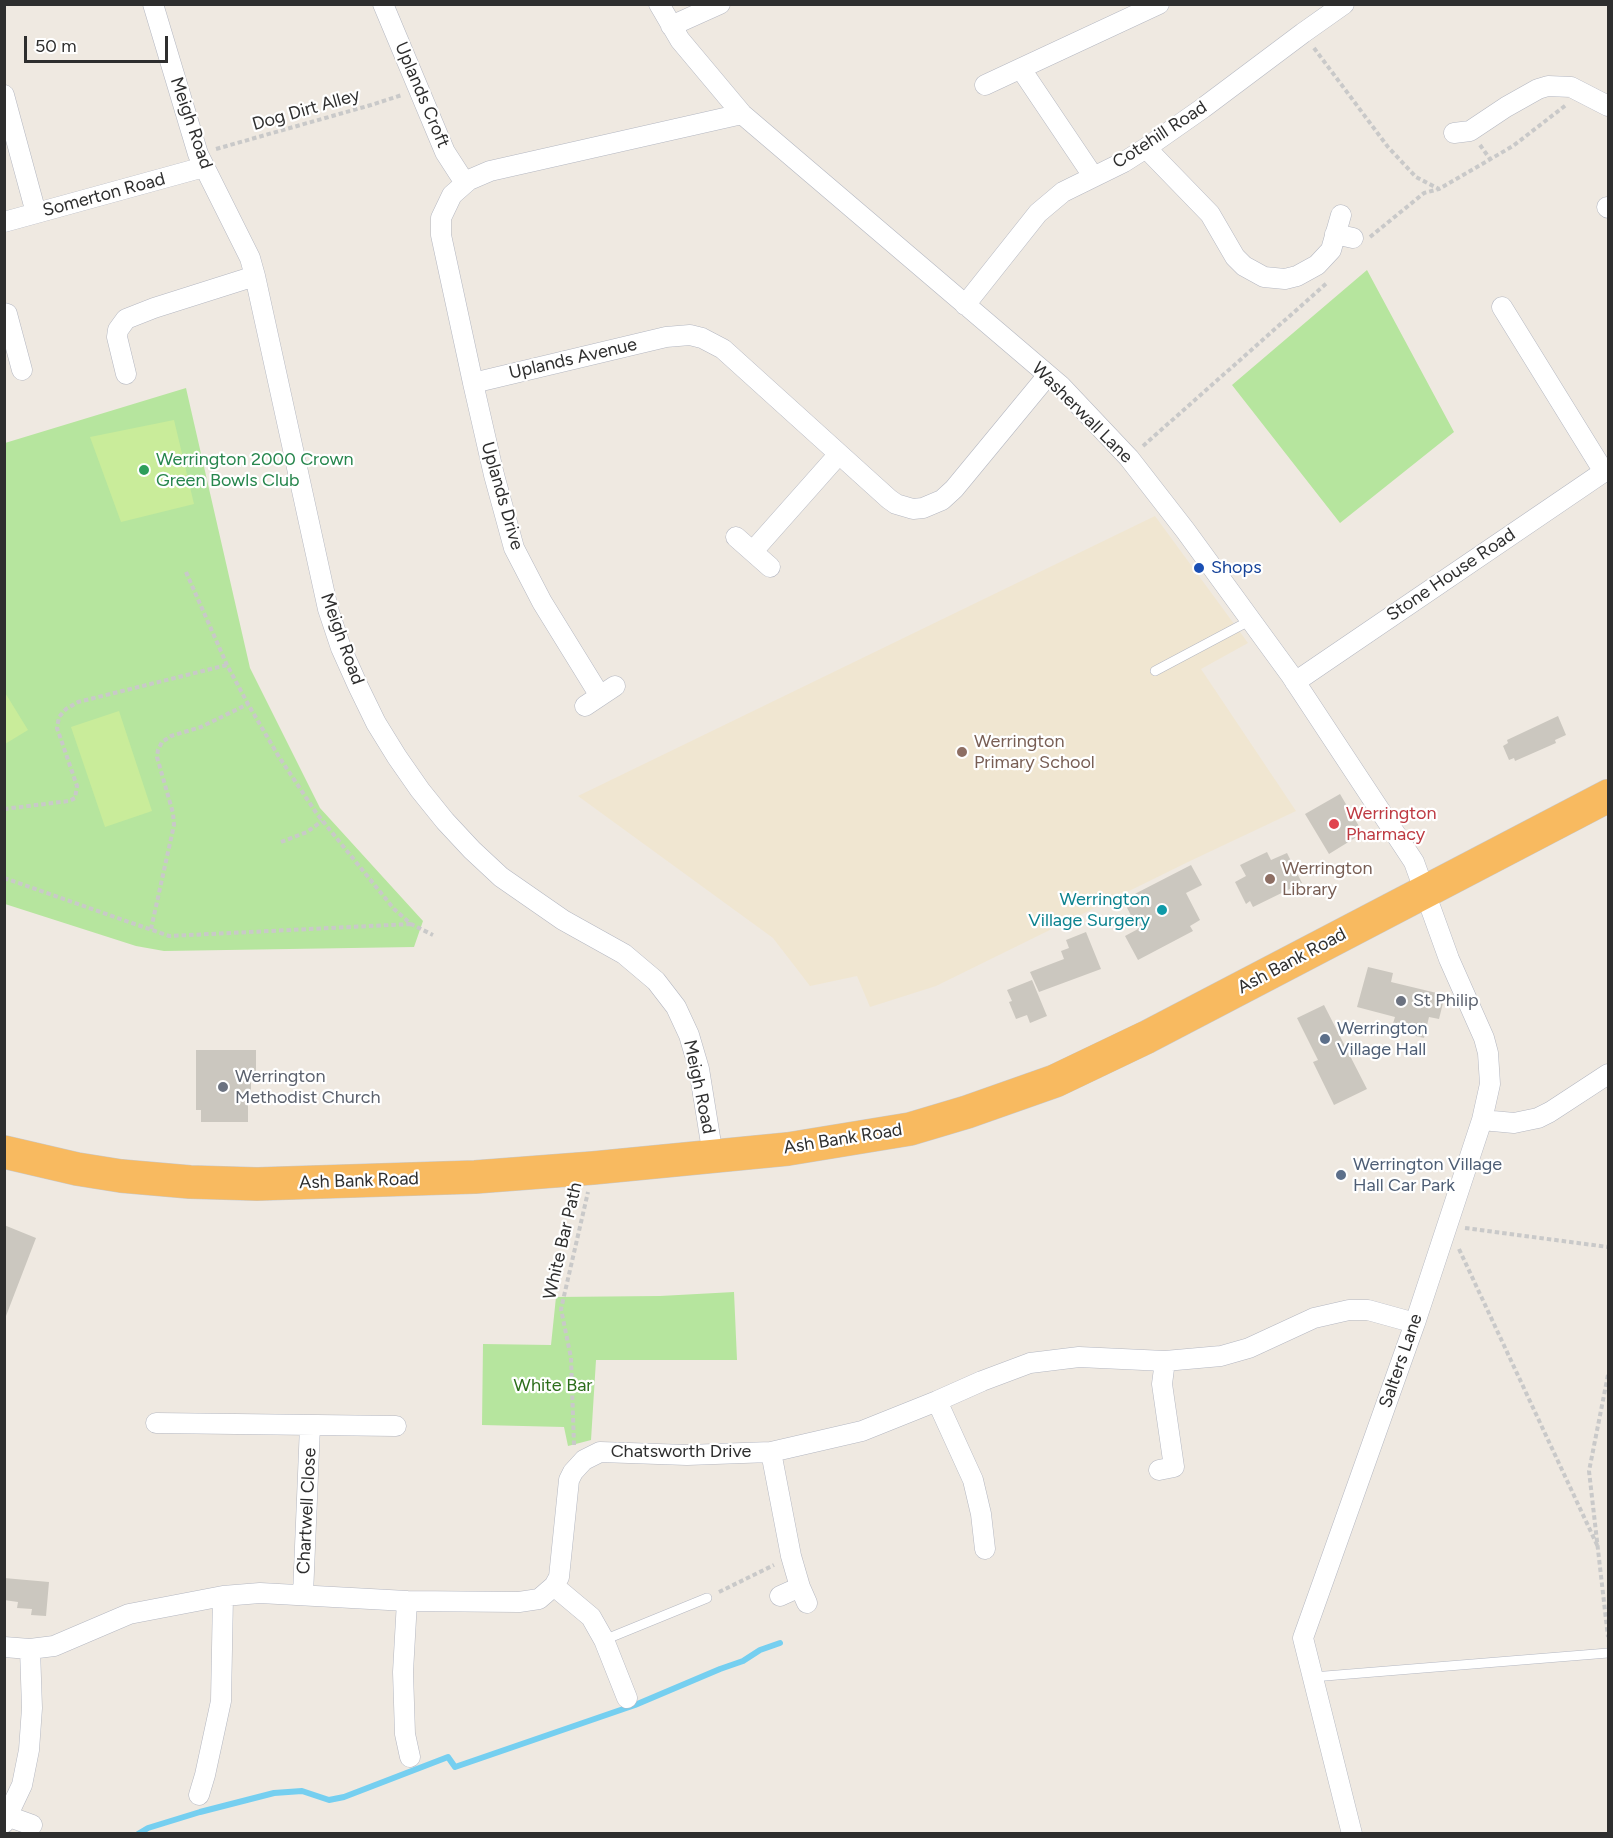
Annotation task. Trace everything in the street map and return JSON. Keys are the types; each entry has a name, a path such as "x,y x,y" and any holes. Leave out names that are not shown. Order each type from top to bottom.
{"highway":[{"name":"Ash Bank Road","path":"4,1152 77,1169 121,1176 246,1184 475,1177 593,1168 788,1149 910,1129 1055,1081 1147,1038 1608,796"}],"street":[{"name":"Meigh Road","path":"153,4 201,161 250,258 328,609 341,648 358,686 376,723 397,757 439,813 472,850 501,878 563,920 624,954 656,981 676,1007 689,1035 699,1069 713,1156"},
{"name":"Uplands Croft","path":"383,4 445,152 465,183"},
{"name":"Washerwall Lane","path":"659,4 671,26 742,114 1061,386 1129,458 1295,682 1414,862 1425,892"},
{"path":"671,26 720,4"},
{"path":"985,85 1159,4"},
{"name":"Cotehill Road","path":"965,305 1038,213 1064,192 1124,162 1146,148 1344,4"},
{"path":"1021,69 1094,176"},
{"path":"1466,133 1506,107 1548,86 1571,87 1608,106"},
{"path":"4,94 36,213"},
{"path":"473,383 441,235 441,218 452,195 465,183 490,171 742,114"},
{"path":"1146,148 1210,214 1235,257 1254,273 1264,277 1285,279 1308,271 1317,265 1349,232"},
{"name":"Somerton Road","path":"4,222 201,161"},
{"path":"126,374 117,337 118,330 126,319 255,276"},
{"path":"1502,307 1606,470"},
{"path":"4,313 7,314 22,370"},
{"name":"Uplands Avenue","path":"473,383 666,337 690,335 713,342 723,349 896,504 913,509 933,505 954,489 1048,375"},
{"name":"Uplands Drive","path":"473,383 494,475 514,548 542,602 600,696"},
{"path":"753,551 839,454"},
{"name":"Stone House Road","path":"1295,682 1606,470"},
{"path":"736,537 770,567"},
{"name":"Salters Lane","path":"1352,1833 1303,1638 1415,1323 1482,1120 1490,1084 1488,1053 1484,1038 1449,959 1425,892"},
{"path":"1482,1120 1514,1123 1538,1118 1608,1074"},
{"name":"Chatsworth Drive","path":"554,1586 561,1568 567,1488 573,1472 584,1460 600,1452 687,1455 771,1452 862,1431 1030,1363 1079,1357 1165,1360 1221,1356 1249,1348 1314,1318 1349,1310 1368,1310 1415,1323"},
{"path":"1159,1470 1174,1467 1162,1384 1165,1360"},
{"path":"937,1401 973,1480 981,1514 985,1549"},
{"name":"Chartwell Close","path":"156,1423 396,1426"},
{"name":"Chartwell Close","path":"303,1595 310,1426"},
{"path":"771,1452 791,1556 803,1595 780,1596"},
{"path":"4,1647 30,1649 54,1646 129,1614 223,1596 260,1593 407,1602 519,1602 539,1599 554,1586 591,1617 604,1640 610,1679 627,1698"},
{"path":"199,1796 214,1777 221,1701 223,1596"},
{"path":"407,1602 396,1736 410,1757"},
{"path":"30,1649 32,1708 29,1750 22,1785 6,1819 32,1826"}],"lane":[{"path":"1155,671 1251,620"},
{"path":"604,1640 707,1598"},
{"path":"1313,1677 1608,1653"}],"path":[{"path":"1303,33 1388,147 1416,177 1439,189"},
{"name":"Dog Dirt Alley","path":"201,161 419,89"},
{"path":"1349,232 1373,232 1424,193 1439,189 1514,146 1581,93"},
{"path":"1129,458 1317,294 1331,279"},
{"path":"186,573 227,665 248,704 279,757 322,821 394,909 411,924 433,935"},
{"path":"4,809 69,801 75,798 77,786 57,728 59,717 66,709 78,702 227,665"},
{"path":"151,929 174,825 173,813 157,757 158,750 162,742 171,736 201,727 248,704"},
{"path":"281,842 307,832 322,821"},
{"path":"4,878 169,936 411,924"},
{"name":"White Bar Path","path":"584,1460 574,1446 572,1358 561,1309 593,1168"},
{"path":"1448,1225 1608,1247"},
{"path":"1448,1225 1598,1547"},
{"path":"1608,1375 1589,1471 1608,1636"},
{"path":"707,1598 791,1556"}],"shaded area":[{"name":"Werrington Primary School","path":"1155,516 1248,643 1201,669 1296,811 936,986 870,1007 857,976 810,986 773,938 578,796"}],"green space":[{"path":"1367,270 1454,432 1340,523 1232,385"},
{"path":"186,388 250,668 320,808 423,921 414,947 164,951 136,946 5,904 5,443"},
{"name":"Werrington 2000 Crown Green Bowls Club","path":"174,420 194,504 121,522 90,437"},
{"path":"4,691 28,730 5,744 4,744"},
{"path":"119,711 152,811 105,827 71,727"},
{"name":"White Bar","path":"734,1292 737,1360 596,1360 591,1440 568,1446 564,1427 482,1425 483,1344 551,1345 556,1297 660,1296"}],"building":[{"path":"1558,716 1566,735 1555,740 1556,743 1515,761 1514,758 1509,760 1503,746 1508,743 1507,740"},
{"name":"Werrington Pharmacy","path":"1340,794 1363,833 1329,854 1305,814"},
{"name":"Werrington Library","path":"1267,852 1271,860 1287,853 1302,883 1253,907 1250,901 1246,904 1235,882 1246,876 1240,865"},
{"name":"Werrington Village Surgery","path":"1191,865 1202,885 1186,893 1200,920 1190,926 1193,931 1138,960 1125,936 1138,929 1123,900"},
{"path":"1086,932 1101,969 1039,992 1030,972 1064,959 1061,951 1069,948 1066,940"},
{"name":"St Philip","path":"1368,967 1393,973 1391,982 1445,995 1439,1019 1429,1017 1424,1038 1391,1030 1395,1017 1357,1007"},
{"path":"1032,980 1047,1016 1030,1023 1027,1015 1016,1019 1007,990"},
{"name":"Werrington Village Hall","path":"1324,1005 1367,1089 1334,1105 1313,1062 1318,1060 1297,1018"},
{"name":"Werrington Methodist Church","path":"196,1050 256,1050 256,1079 251,1079 251,1095 248,1095 248,1122 201,1122 201,1110 196,1110"},
{"path":"4,1225 36,1238 6,1316 4,1316"},
{"path":"4,1578 49,1582 46,1616 31,1615 32,1609 17,1608 18,1602 4,1600"}],"waterway":[{"path":"138,1834 148,1828 200,1812 274,1793 302,1791 329,1800 344,1797 448,1757 455,1767 635,1705 743,1661 760,1650 780,1643"}],"place":[{"name":"Werrington 2000 Crown Green Bowls Club","path":"144,470"},
{"name":"Shops","path":"1199,568"},
{"name":"Werrington Primary School","path":"962,752"},
{"name":"Werrington Pharmacy","path":"1334,824"},
{"name":"Werrington Library","path":"1270,879"},
{"name":"Werrington Village Surgery","path":"1162,910"},
{"name":"St Philip","path":"1401,1001"},
{"name":"Werrington Village Hall","path":"1325,1039"},
{"name":"Werrington Methodist Church","path":"223,1087"},
{"name":"Werrington Village Hall Car Park","path":"1341,1175"}]}
